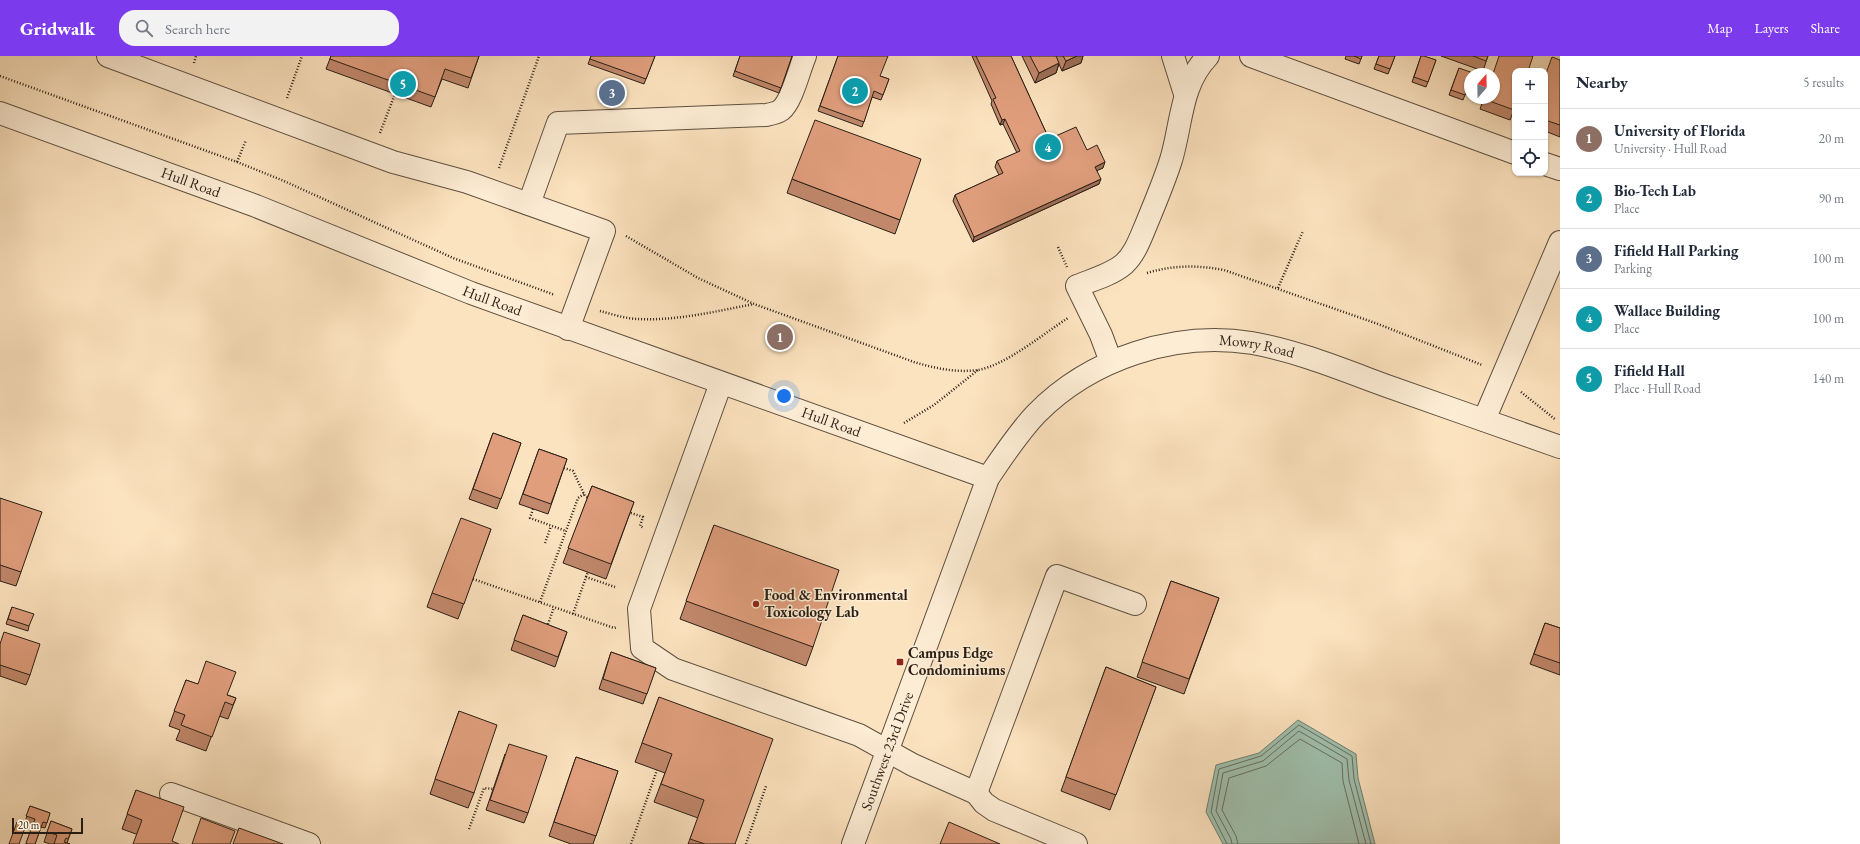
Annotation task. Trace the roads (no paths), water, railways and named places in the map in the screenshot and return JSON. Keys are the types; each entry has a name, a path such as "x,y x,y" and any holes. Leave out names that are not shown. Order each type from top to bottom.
{"street":[{"path":"108,56 393,162 467,182 604,231 568,329"},
{"path":"529,204 558,123 773,114 786,106 805,56"},
{"path":"1173,56 1185,94"},
{"path":"1111,362 1101,335 1077,286 1114,271 1123,264 1133,252 1159,195 1172,159 1185,94 1194,73 1208,56"},
{"path":"1251,56 1512,152"},
{"name":"Hull Road","path":"0,113 256,206 471,293 568,329 988,478"},
{"path":"1548,165 1560,169"},
{"path":"1484,420 1560,242"},
{"name":"Mowry Road","path":"988,478 1023,429 1046,404 1076,382 1111,362 1138,352 1183,342 1225,341 1251,343 1299,355 1560,447"},
{"path":"721,383 639,609 642,648 673,670 859,735 913,765 976,792 984,802 994,810 1076,844"},
{"name":"Southwest 23rd Drive","path":"853,844 988,478"},
{"path":"976,792 1057,576 1135,604"},
{"path":"171,794 309,844"}],"water":[{"path":"1298,720 1356,754 1358,778 1375,844 1223,844 1206,812 1216,765 1259,753"}],"place":[{"name":"Fifield Hall","path":"403,84"},
{"name":"Bio-Tech Lab","path":"855,91"},
{"name":"Fifield Hall Parking","path":"612,93"},
{"name":"Wallace Building","path":"1048,147"},
{"name":"University of Florida","path":"780,337"},
{"name":"Food & Environmental Toxicology Lab","path":"756,604"},
{"name":"Campus Edge Condominiums","path":"900,662"}]}
